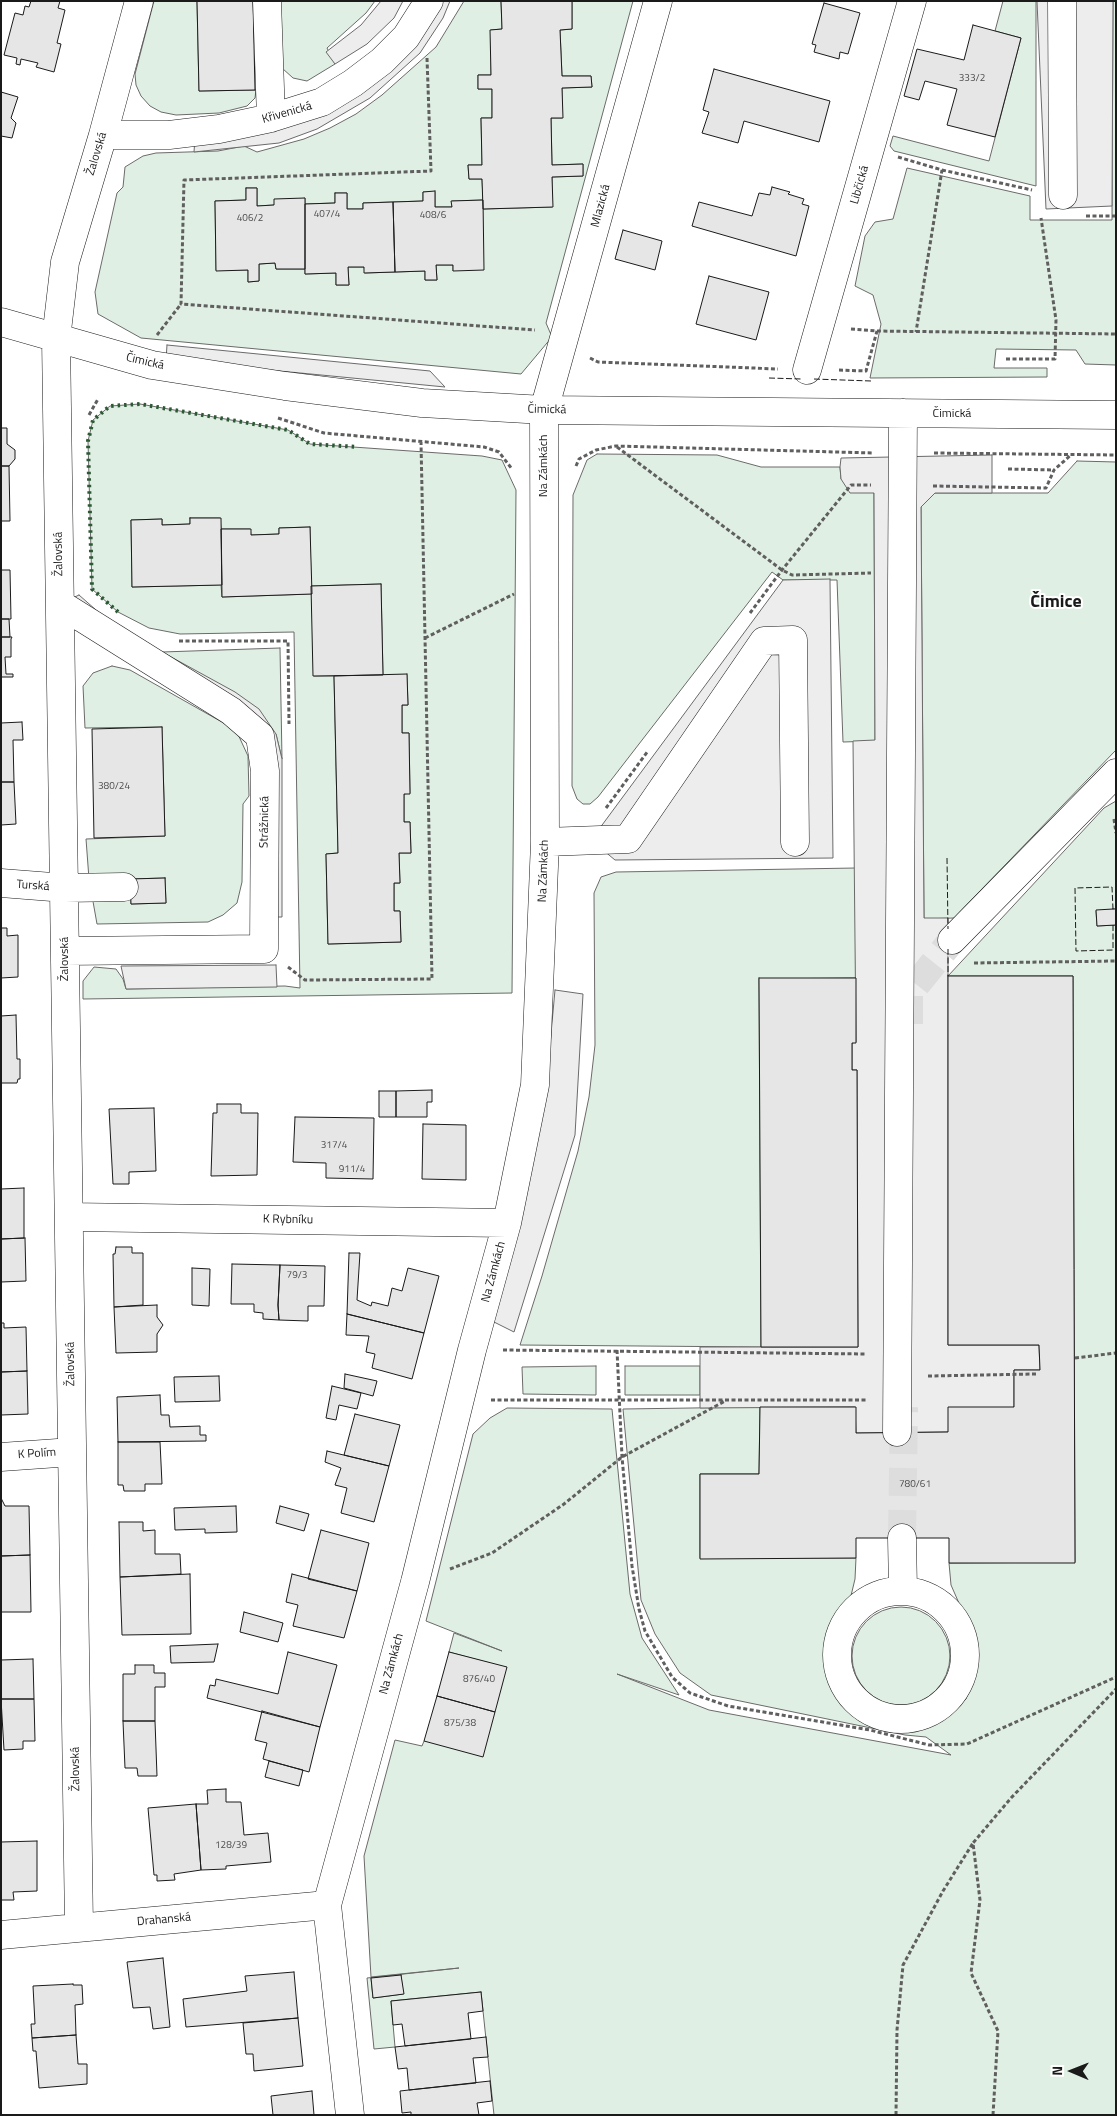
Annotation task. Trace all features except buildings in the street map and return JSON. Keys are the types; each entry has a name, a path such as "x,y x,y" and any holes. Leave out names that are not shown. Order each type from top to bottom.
{"street":[{"name":"Žalovská","path":"79,1927 56,339 65,262 103,135 139,1"},
{"path":"267,1 271,118"},
{"name":"Křivenická","path":"103,135 169,135 219,130 271,118 322,102 353,84 382,61 406,37 429,1"},
{"name":"Mlazická","path":"544,410 658,1"},
{"name":"Libčická","path":"807,370 912,1"},
{"path":"1062,1 1063,195"},
{"name":"Čimická","path":"1,322 152,365 285,386 422,403 544,410 1111,416"},
{"name":"Na Zámkách","path":"350,2115 327,1905 414,1582 472,1350 507,1223 535,1084 545,842 544,410"},
{"path":"897,1432 903,413"},
{"name":"Strážnická","path":"60,604 228,709 260,736 265,771 264,949"},
{"path":"545,842 628,839 764,641 793,640 795,842"},
{"path":"952,940 1116,773"},
{"name":"Turská","path":"1,883 65,888 124,887"},
{"path":"65,951 264,949"},
{"name":"K Rybníku","path":"69,1218 507,1223"},
{"name":"K Polím","path":"1,1457 72,1452"},
{"path":"902,1538 903,1590"},
{"path":"903,1590 925,1595 944,1606 958,1624 965,1644 965,1667 957,1687 943,1704 924,1715 902,1719 882,1716 864,1707 850,1692 840,1674 837,1654 841,1634 850,1616 871,1599 883,1593 903,1590"},
{"name":"Drahanská","path":"1,1934 327,1905"}],"path":[{"path":"154,339 181,304 184,180 432,171 427,56"},
{"path":"895,156 942,170 1063,195"},
{"path":"916,332 942,170"},
{"path":"1006,359 1055,359 1056,320 1041,215"},
{"path":"181,304 544,330 562,344 598,362 807,370 866,371 876,331 1116,334"},
{"path":"271,416 324,433 484,447 499,452 512,469"},
{"path":"264,949 305,980 432,979 421,442"},
{"path":"616,446 782,570 792,575 902,573"},
{"path":"575,470 578,459 596,450 616,446 903,453 1116,455"},
{"path":"1008,469 1054,470 1072,454"},
{"path":"746,618 782,570"},
{"path":"425,638 523,590"},
{"path":"604,810 652,746"},
{"path":"952,940 954,964 1116,961"},
{"path":"521,1350 617,1350 898,1376 1036,1374"},
{"path":"617,1350 622,1457 638,1609 645,1631 672,1677 690,1693 728,1706 870,1730 929,1745 967,1744 1116,1677"},
{"path":"1075,1358 1116,1352"},
{"path":"522,1400 726,1400 898,1376"},
{"path":"414,1582 492,1553 564,1504 622,1457 726,1400"},
{"path":"896,2115 897,2030 903,1965 943,1890 973,1843 1011,1798 1116,1689"},
{"path":"973,1843 980,1900 971,1972 998,2031 993,2115"}],"green space":[{"path":"154,1 197,1 199,91 256,90 255,98 247,106 219,113 176,115 161,112 150,106 141,96 136,85 135,74"},
{"path":"277,1 375,1 366,13 327,48 335,64 307,81 293,78 282,68"},
{"path":"464,1 501,1 502,29 491,30 491,75 478,75 478,89 492,89 492,118 481,118 482,165 468,165 469,179 482,179 483,200 452,201 452,207 435,207 435,192 423,192 423,201 363,203 363,209 347,209 347,193 335,193 335,203 305,204 305,198 274,205 257,206 257,188 246,188 246,200 215,201 216,270 248,270 248,282 259,281 259,264 275,263 276,269 305,269 305,274 336,273 336,285 349,285 348,267 364,267 365,273 425,271 425,280 437,280 436,265 453,265 453,271 483,209 552,207 552,177 583,176 583,164 552,165 551,118 562,118 562,88 592,87 591,76 562,76 560,30 572,29 572,1 633,1 546,323 552,337 521,374 141,338 98,314 95,292 117,193 123,187 125,167 143,156 156,153 218,151 244,146 257,152 304,139 330,128 356,114 382,95 436,47"},
{"path":"1003,1 1036,1 1036,186 894,151 890,146 893,136 989,161 1021,38 995,31"},
{"path":"1113,1 1116,1 1116,365 1085,364 1076,350 996,349 994,368 1047,368 1047,377 870,378 881,324 873,295 855,286 865,236 875,222 893,219 907,168 1030,196 1030,220 1112,220"},
{"path":"140,404 288,430 310,444 482,456 502,460 516,490 512,993 83,999 83,981 94,967 116,969 123,979 126,989 285,986 300,988 294,632 180,634 149,628 118,612 92,589 88,441 93,420 110,406","holes":["190,518 220,518 221,529 250,529 251,535 279,534 279,528 310,527 311,586 381,584 383,675 407,675 408,705 402,705 402,733 409,733 410,793 404,794 404,822 410,822 411,853 399,853 400,883 394,883 394,911 400,911 401,942 328,944 326,854 338,853 334,676 314,676 312,594 222,597 221,585 132,587 131,520 162,519 162,525 190,524"]},
{"path":"597,454 717,455 761,467 840,467 841,479 874,493 875,741 843,742 837,580 783,580 772,572 598,797 590,804 583,804 577,799 572,786 573,495 587,460"},
{"path":"1077,461 1116,462 1116,750 954,918 924,919 921,507 935,493 1048,493"},
{"path":"280,648 282,759 276,734 162,652"},
{"path":"112,666 130,670 236,730 248,756 249,796 243,804 242,882 237,903 223,915 208,922 97,924 89,879 86,839 165,836 162,727 85,728 83,686 93,673","holes":["165,878 166,903 131,904 130,879"]},
{"path":"1116,801 1116,909 1096,911 1097,926 1116,925 1116,2115 494,2115 481,1992 391,2001 395,2047 374,2049 367,1978 459,1968 371,1977 364,1856 395,1740 422,1746 424,1741 507,1668 449,1652 454,1633 502,1651 426,1621 473,1434 490,1418 507,1408 612,1409 630,1594 642,1638 679,1695 617,1674 709,1710 951,1755 926,1737 905,1735 711,1695 680,1673 655,1634 641,1600 623,1409 760,1407 759,1474 700,1474 700,1558 856,1558 855,1579 849,1604 834,1626 827,1646 828,1672 839,1695 857,1717 894,1728 915,1729 927,1728 946,1718 966,1699 976,1665 976,1642 951,1585 949,1563 1075,1562 1073,976 948,976 1104,808","holes":["401,1975 403,1994 373,1998 371,1978"]},
{"path":"856,868 856,978 759,979 761,1347 520,1345 578,1151 589,1097 595,1045 594,893 601,877 616,872"},
{"path":"596,1366 596,1395 523,1394 522,1367"},
{"path":"625,1366 700,1366 700,1395 625,1395"},
{"path":"901,1607 920,1611 936,1621 946,1637 950,1656 946,1675 936,1691 920,1701 901,1705 882,1701 866,1691 856,1675 852,1656 856,1637 866,1621 882,1611"}],"shaded area":[{"path":"381,1 403,1 394,18 367,44 335,64 326,52 361,25"},
{"path":"439,1 450,1 443,18 420,53 370,98 317,129 279,143 194,152 195,138 284,125"},
{"path":"1037,1 1113,1 1112,206 1046,209"},
{"path":"167,345 430,371 445,387 166,360"},
{"path":"992,455 992,493 935,493 921,507 924,918 948,918 948,1345 1039,1345 1040,1370 1014,1370 1014,1407 948,1432 856,1433 855,1407 700,1408 700,1347 858,1347 857,1070 852,1070 852,1043 856,1042 853,741 875,740 874,493 850,493 841,479 841,458"},
{"path":"830,579 833,858 615,860 591,840 783,580"},
{"path":"79,595 104,617 162,652 235,692 259,709 276,734 282,759 282,917 264,917 260,736 60,604"},
{"path":"276,965 277,987 126,989 121,966"},
{"path":"555,990 583,994 575,1135 514,1332 492,1321 545,1100"}],"tunnel":[{"path":"909,1024 909,994 952,940"},
{"path":"902,1538 904,1407"}],"hedge":[{"path":"118,612 92,589 88,441 93,420 110,406 140,404 288,430 310,444 358,447"}],"fence":[{"path":"769,378 801,379"},
{"path":"814,379 871,381"},
{"path":"947,858 948,929"},
{"path":"1113,909 1112,887 1075,888 1076,951 1113,950 1113,925"},
{"path":"948,949 948,976"}],"district":[{"name":"Čimice","path":"1056,603"}]}
